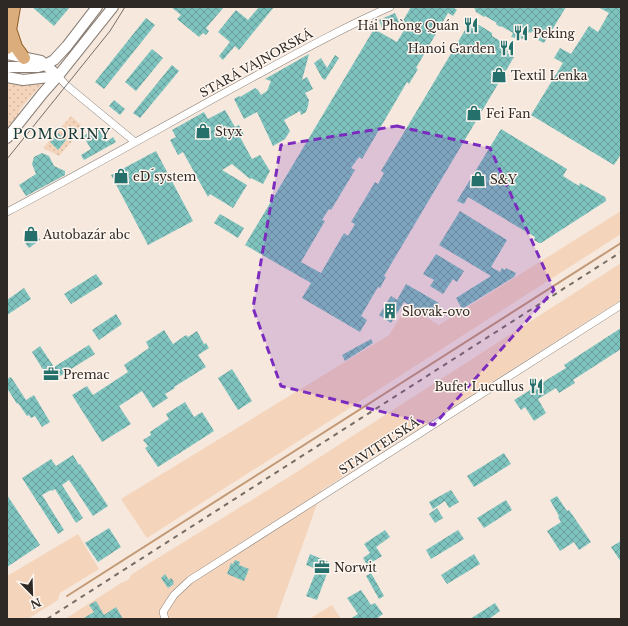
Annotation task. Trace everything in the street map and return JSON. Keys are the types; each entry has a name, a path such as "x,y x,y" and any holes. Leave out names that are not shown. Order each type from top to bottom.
{"main road":[{"path":"7,48 14,7"},
{"path":"7,67 36,68 56,59 97,7"},
{"path":"7,138 113,7"},
{"path":"10,30 16,47 24,58"},
{"path":"7,54 41,61 58,76"},
{"path":"44,91 46,77 45,65"},
{"path":"7,77 23,80 58,76"}],"street":[{"name":"STARÁ VAJNORSKÁ","path":"7,212 331,35 390,7"},
{"path":"58,76 66,85 135,142"},
{"name":"STAVITEĽSKÁ","path":"165,619 163,612 174,595 190,580 621,304"}],"highlighted area":[{"path":"397,126 490,148 554,290 434,425 281,386 253,308 281,145"}],"shaded area":[{"path":"42,80 41,85 21,108 16,119 7,131 7,81"},
{"path":"71,116 81,125 72,137 73,140 59,156 43,148"},
{"path":"621,211 621,234 147,538 121,499 389,335 407,306 439,325"},
{"path":"621,263 621,300 322,490 276,619 65,619 128,580 132,574 292,475"},
{"path":"78,534 99,569 60,593 58,600 28,619 7,619 7,576"},
{"path":"332,605 341,619 309,619"}],"building":[{"path":"32,7 70,7 54,26"},
{"path":"171,7 224,7 206,28 209,31 206,35 203,33 199,37 177,19 181,15"},
{"path":"259,7 274,7 239,50 235,46 223,60 219,56 230,42 218,32 236,10 248,20"},
{"path":"411,7 453,7 457,10 453,16 448,13 416,68 418,69 409,84 407,82 362,159 359,157 351,168 355,170 331,210 329,209 322,220 325,221 301,262 321,273 344,233 348,236 355,224 351,222 375,182 378,184 384,173 381,171 471,20 492,33 492,36 502,42 504,40 512,45 507,53 514,57 384,276 386,277 380,288 378,287 361,316 367,320 360,332 302,298 311,283 245,245 374,29 397,42 406,27 401,24"},
{"path":"474,7 566,7 544,43 538,40 541,36 532,31 531,33 529,32 524,39 511,37 513,33 476,12"},
{"path":"598,7 621,7 621,154 614,165 531,115 563,63 554,58 560,48 571,54 589,26 598,32 609,13"},
{"path":"395,13 399,22 382,28 379,20"},
{"path":"146,18 155,25 104,89 95,82"},
{"path":"152,49 163,58 136,91 125,82"},
{"path":"309,54 302,80 307,77 313,89 305,93 309,100 306,112 301,115 300,111 284,120 290,131 285,139 273,146 257,112 244,119 234,99 255,88 261,95 267,91 271,81 265,79"},
{"path":"335,55 339,58 325,80 322,78 314,63 321,58 327,68"},
{"path":"172,65 179,71 140,118 133,113"},
{"path":"114,100 125,109 120,115 109,106"},
{"path":"225,110 235,127 239,125 244,135 240,137 252,159 260,155 270,171 263,184 251,178 250,179 232,164 222,170 247,185 233,208 210,194 208,197 183,152 178,155 170,140 176,137 172,130 204,112 208,119"},
{"path":"98,128 106,142 113,137 116,142 84,160 81,155 91,149 83,136"},
{"path":"501,129 567,169 563,176 579,186 580,183 605,197 606,201 539,243 534,240 535,237 468,197 464,204 457,201"},
{"path":"58,133 66,140 58,150 50,142"},
{"path":"156,151 193,221 148,245 111,175"},
{"path":"42,153 49,156 54,166 65,171 65,175 26,196 19,185 36,174 32,164 34,157"},
{"path":"460,211 507,240 491,267 500,272 502,268 505,270 506,268 516,273 514,277 462,309 456,298 491,276 439,245"},
{"path":"220,214 244,228 238,238 214,223"},
{"path":"38,236 40,240 29,248 25,243"},
{"path":"436,254 464,271 457,282 453,279 443,294 430,286 434,280 423,274"},
{"path":"96,274 103,284 71,304 64,294"},
{"path":"406,284 439,303 430,317 404,302 391,323 379,315 391,296 397,300"},
{"path":"24,288 31,299 7,315 7,300"},
{"path":"116,314 122,324 99,340 92,330"},
{"path":"621,328 621,349 573,380 575,383 559,393 556,388 538,399 546,413 534,421 525,407 521,410 514,400 566,368 564,365"},
{"path":"164,330 173,344 186,335 188,337 197,331 204,344 206,343 209,348 198,355 206,367 174,387 175,388 165,394 168,398 153,408 142,391 119,406 131,424 102,442 72,395 87,386 93,395 128,372 124,365 149,348 146,342"},
{"path":"371,339 373,343 345,361 342,355"},
{"path":"89,345 95,354 60,376 59,375 46,382 43,378 47,376 32,352 40,346 54,367"},
{"path":"232,369 252,401 238,410 218,378"},
{"path":"11,377 26,400 34,395 50,422 42,427 35,416 31,418 29,415 27,416 7,388 7,379"},
{"path":"185,402 194,417 202,412 214,431 158,467 145,448 148,446 143,440 151,435 150,432 169,419 166,414"},
{"path":"504,453 511,464 474,487 467,476"},
{"path":"73,455 108,506 93,516 69,480 62,485 83,518 76,523 55,489 42,495 64,530 58,534 22,478 51,459 56,466"},
{"path":"451,490 459,502 449,508 445,501 433,509 429,502"},
{"path":"7,495 40,545 7,567"},
{"path":"557,496 567,511 569,510 591,542 579,550 574,542 560,551 547,531 561,522 550,500"},
{"path":"506,500 512,510 484,528 477,518"},
{"path":"437,508 443,518 435,523 429,514"},
{"path":"109,528 121,547 98,562 85,543"},
{"path":"385,530 390,537 376,547 382,556 367,565 363,558 370,553 364,544"},
{"path":"458,530 464,539 431,559 426,550"},
{"path":"621,541 621,562 611,547"},
{"path":"310,554 331,563 317,600 306,596 317,569 306,565"},
{"path":"474,554 480,564 447,584 441,575"},
{"path":"235,560 240,562 239,565 249,569 244,581 227,574 231,563 233,564"},
{"path":"371,573 384,596 379,599 366,576"},
{"path":"165,574 169,580 171,578 174,582 174,584 168,588 161,578"},
{"path":"361,590 371,605 375,603 383,614 376,619 350,619 358,614 347,598"},
{"path":"96,601 104,615 116,607 123,619 82,619 94,612 89,605"},
{"path":"495,603 500,611 489,619 470,619"}],"waterway":[{"path":"67,596 621,243"}],"tram line":[{"path":"7,159 110,31 125,7"}],"railway":[{"path":"47,619 621,252"}],"place":[{"name":"Hải Phòng Quán","path":"471,25"},
{"name":"Peking","path":"521,33"},
{"name":"Hanoi Garden","path":"507,48"},
{"name":"Textil Lenka","path":"499,75"},
{"name":"Fei Fan","path":"474,113"},
{"name":"Styx","path":"203,131"},
{"name":"eD´system","path":"121,176"},
{"name":"S&Y","path":"478,179"},
{"name":"Autobazár abc","path":"31,234"},
{"name":"Slovak-ovo","path":"390,311"},
{"name":"Premac","path":"51,374"},
{"name":"Bufet Lucullus","path":"536,386"},
{"name":"Norwit","path":"322,567"}],"district":[{"name":"POMORINY","path":"62,134"}]}
